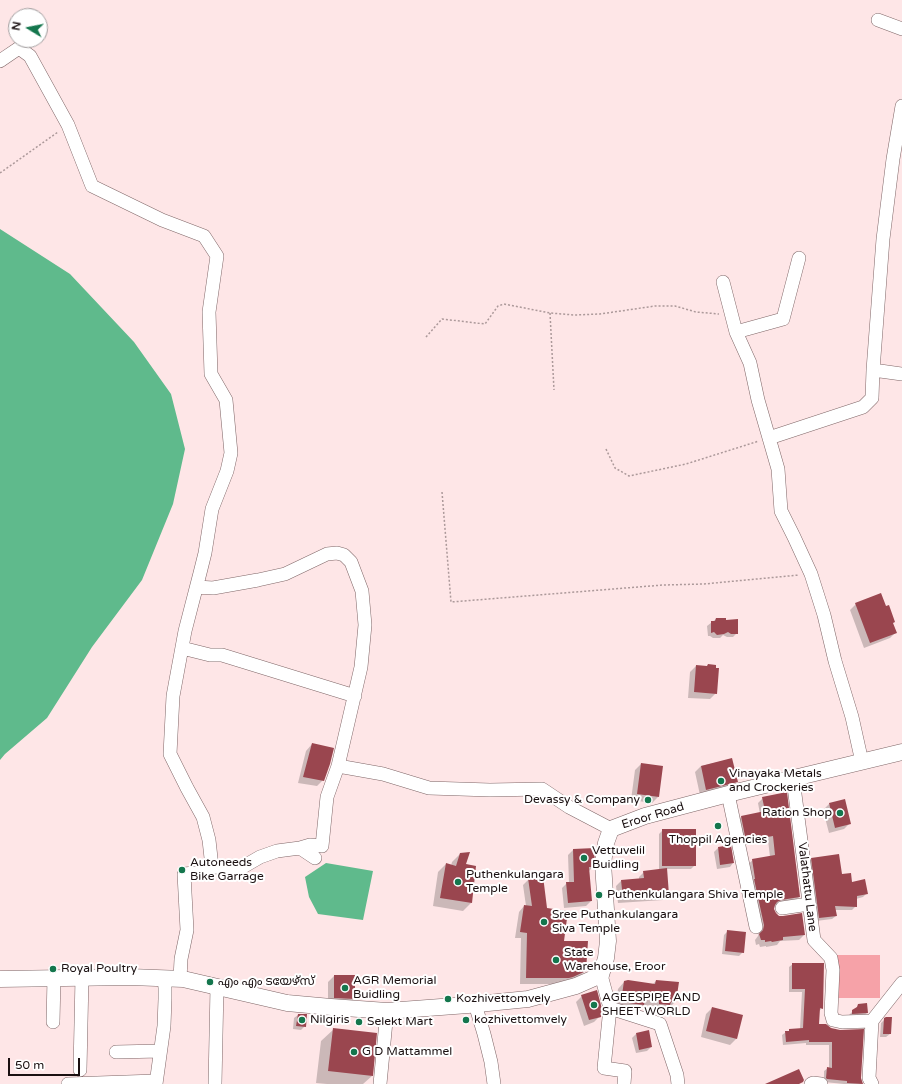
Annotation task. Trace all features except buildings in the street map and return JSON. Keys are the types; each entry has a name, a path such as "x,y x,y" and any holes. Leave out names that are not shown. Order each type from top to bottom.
{"main road":[{"name":"Eroor Road","path":"601,976 606,958 608,941 603,863 606,842 611,830 645,816 728,794 902,752"},
{"path":"0,979 130,977 180,979 287,1003 387,1011 472,1005 528,999 576,986 601,976"}],"street":[{"path":"878,20 902,29"},
{"path":"0,60 19,48 30,56 68,125 92,186 162,220 204,236 217,256 209,312 211,374 226,400 231,453 227,471 212,509 205,553 177,668 173,696 170,754 203,817 209,840 212,868"},
{"path":"769,438 863,407 872,398 883,239 893,159 902,106"},
{"path":"736,332 783,319 799,258"},
{"path":"723,282 736,332 750,363 758,400 778,469 781,510 811,574 852,717 862,762"},
{"path":"873,370 902,374"},
{"path":"180,979 181,959 187,930 184,874 205,872 212,868 241,868 260,857 278,851 310,845 322,846 327,797 338,766 361,667 365,625 362,591 351,562 344,555 327,554 285,574 258,580 213,588 197,587"},
{"path":"182,648 210,655 222,655 354,696"},
{"path":"338,766 383,774 429,788 490,790 542,789 569,807 611,830"},
{"name":"Valathattu Lane","path":"793,778 814,940 831,958 834,970 831,1013 833,1020 842,1022 872,1021"},
{"path":"728,794 756,927"},
{"path":"300,848 315,858"},
{"path":"782,908 809,904"},
{"path":"601,976 610,1008 604,1068 626,1071 624,1084"},
{"path":"80,1070 82,977"},
{"path":"53,1022 54,978"},
{"path":"68,1084 156,1083 164,1026 164,978"},
{"path":"872,1084 869,1078 872,1021 902,983"},
{"path":"215,1084 217,987"},
{"path":"472,1005 484,1034 491,1062 494,1084"},
{"path":"610,1008 660,1024 677,1074 678,1084"},
{"path":"380,1084 387,1011"},
{"path":"116,1052 160,1051"},
{"path":"811,1084 821,1084"}],"path":[{"path":"0,173 68,125"},
{"path":"426,337 442,319 485,324 498,306 504,304 550,313 574,315 600,314 655,306 675,306 696,312 732,316"},
{"path":"550,313 554,390"},
{"path":"606,449 615,468 629,476 686,464 769,438"},
{"path":"442,492 451,602 663,585 704,584 811,574"}],"shaded area":[{"path":"0,229 70,274 134,342 171,394 185,449 173,504 142,580 92,647 47,718 0,760"},
{"path":"326,863 373,871 363,920 318,914 309,897 305,877"},
{"path":"837,955 880,955 880,998 837,998"}],"place":[{"name":"Vinayaka Metals and Crockeries","path":"721,781"},
{"name":"Devassy & Company","path":"648,800"},
{"name":"Ration Shop","path":"840,813"},
{"name":"Thoppil Agencies","path":"718,826"},
{"name":"Vettuvelil Buidling","path":"584,858"},
{"name":"Autoneeds Bike Garrage","path":"182,870"},
{"name":"Puthenkulangara Temple","path":"458,882"},
{"name":"Puthenkulangara Shiva Temple","path":"599,895"},
{"name":"Sree Puthankulangara Siva Temple","path":"544,922"},
{"name":"State Warehouse, Eroor","path":"556,960"},
{"name":"Royal Poultry","path":"53,969"},
{"name":"എം എം ടയേഴ്‌സ്","path":"210,982"},
{"name":"AGR Memorial Buidling","path":"345,988"},
{"name":"Kozhivettomvely","path":"448,999"},
{"name":"AGEESPIPE AND SHEET WORLD","path":"594,1005"},
{"name":"Nilgiris","path":"302,1020"},
{"name":"kozhivettomvely","path":"466,1020"},
{"name":"Selekt Mart","path":"359,1022"},
{"name":"G D Mattammel","path":"354,1052"}]}
